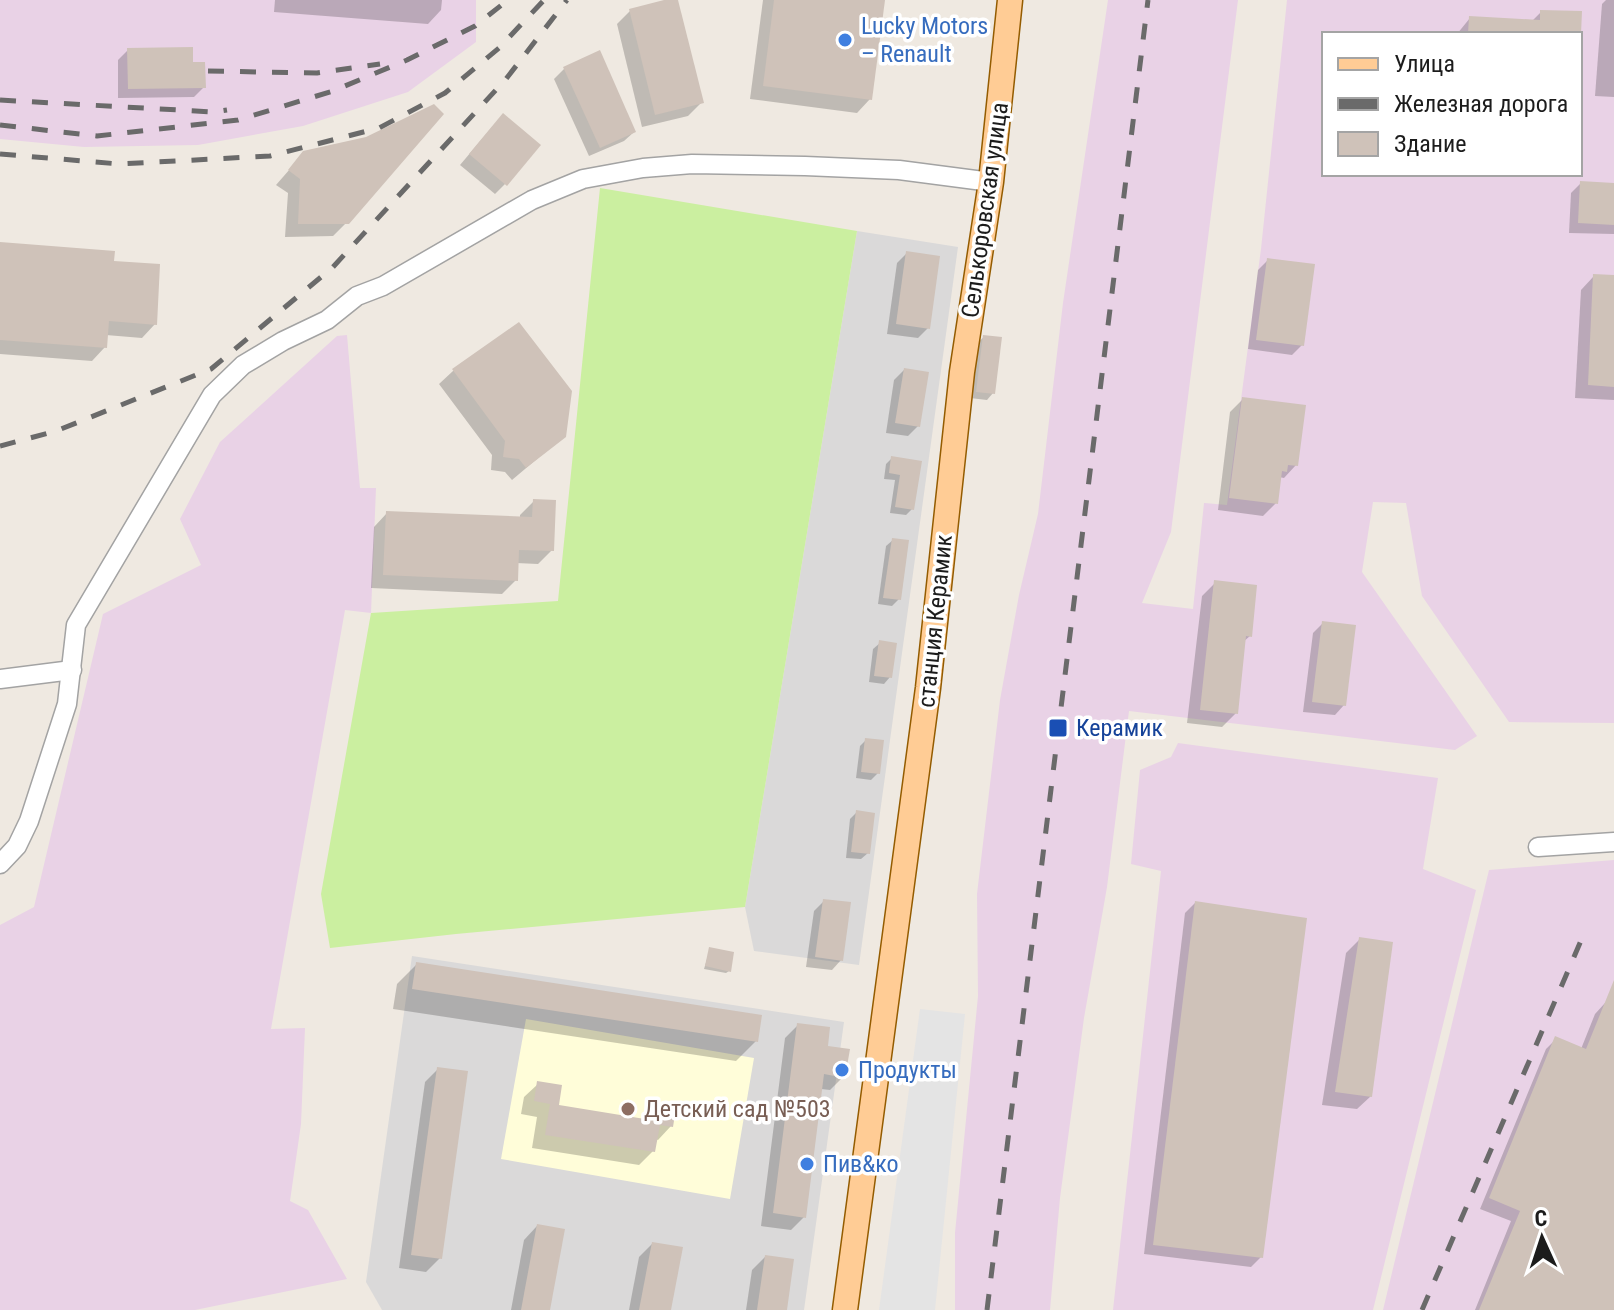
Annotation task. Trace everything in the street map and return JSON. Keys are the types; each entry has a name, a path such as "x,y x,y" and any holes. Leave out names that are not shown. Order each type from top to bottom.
{"main road":[{"name":"Селькоровская улица","path":"962,372 991,182 1010,0"},
{"name":"станция Керамик","path":"845,1310 928,688 962,372"}],"street":[{"path":"0,864 17,846 29,821 67,704 76,625 212,395 243,365 327,320 357,296 383,286 532,200 583,179 643,168 692,164 899,170 991,182"},
{"path":"0,679 72,670"},
{"path":"1538,847 1614,842"}],"shaded area":[{"path":"0,0 476,0 476,42 408,92 303,126 198,145 84,147 0,139"},
{"path":"1108,0 1238,0 1171,532 1142,603 1193,609 1204,503 1227,505 1261,249 1287,0 1614,0 1614,723 1509,722 1422,596 1406,503 1373,502 1362,572 1477,736 1455,750 1129,711 1107,887 1084,1018 1060,1198 1050,1310 955,1310 955,1233 978,996 977,894 1000,700 1019,595 1038,514 1063,303"},
{"path":"857,231 958,247 859,965 754,951 745,907"},
{"path":"347,335 360,488 376,488 371,613 345,610 271,1029 305,1028 301,1124 290,1201 308,1210 347,1279 195,1310 0,1310 0,925 34,907 103,614 201,565 180,519 220,442 337,336"},
{"path":"1178,743 1438,778 1423,869 1476,890 1373,1310 1113,1310 1161,871 1131,864 1140,770 1171,757"},
{"path":"1614,860 1614,1310 1383,1310 1489,870"},
{"path":"412,956 844,1022 804,1310 382,1310 366,1282"},
{"path":"920,1009 965,1014 935,1310 879,1310"},
{"name":"Детский сад №503","path":"526,1019 754,1058 730,1199 501,1159"}],"green space":[{"path":"600,188 857,231 745,907 330,948 321,894 371,613 558,601"}],"building":[{"path":"664,0 678,0 704,103 655,115 629,9"},
{"path":"774,0 885,0 872,100 763,86"},
{"path":"1540,10 1582,11 1581,32 1468,32 1469,16 1540,20"},
{"path":"193,47 193,62 205,62 206,88 128,89 127,48"},
{"path":"600,50 636,132 600,148 563,67"},
{"path":"434,104 444,114 349,224 298,224 300,179 288,170 303,151 366,137"},
{"path":"503,113 541,145 507,186 469,154"},
{"path":"1580,181 1614,183 1614,225 1578,223"},
{"path":"0,242 115,251 114,261 160,264 157,325 109,321 107,348 0,340"},
{"path":"906,251 940,256 930,329 896,324"},
{"path":"1267,258 1315,264 1304,346 1256,340"},
{"path":"1593,274 1614,275 1614,387 1588,385"},
{"path":"519,322 572,391 566,437 526,468 519,459 503,457 505,441 452,369"},
{"path":"983,335 1002,337 995,394 976,392"},
{"path":"904,368 929,372 920,427 895,423"},
{"path":"1242,397 1306,405 1298,466 1288,465 1287,472 1282,471 1278,504 1229,498"},
{"path":"891,456 922,461 914,510 895,507 900,475 889,473"},
{"path":"533,499 556,500 554,551 519,550 518,581 383,575 386,511 532,517"},
{"path":"892,538 909,540 901,600 883,598"},
{"path":"1214,580 1257,585 1252,637 1246,636 1238,714 1200,710"},
{"path":"1322,621 1356,625 1346,706 1312,702"},
{"path":"879,640 897,643 892,678 874,676"},
{"path":"865,738 884,740 880,774 861,772"},
{"path":"856,810 875,813 870,854 851,852"},
{"path":"823,899 851,902 843,961 815,957"},
{"path":"1195,901 1307,918 1263,1258 1153,1245"},
{"path":"1359,937 1393,942 1372,1097 1335,1092"},
{"path":"709,947 734,952 731,972 705,966"},
{"path":"416,962 762,1015 758,1042 412,989"},
{"path":"1614,980 1614,1310 1479,1310 1520,1211 1489,1198 1555,1036 1586,1049"},
{"path":"797,1023 830,1027 828,1046 850,1049 845,1078 824,1074 806,1218 773,1213"},
{"path":"437,1067 468,1071 442,1259 411,1255"},
{"path":"537,1081 562,1085 559,1105 651,1120 654,1105 676,1108 673,1127 660,1125 655,1152 545,1135 550,1104 534,1101"},
{"path":"537,1224 565,1229 550,1310 521,1310"},
{"path":"652,1242 683,1247 671,1310 639,1310"},
{"path":"765,1255 794,1259 787,1310 757,1310"}],"railway":[{"path":"0,125 97,136 238,120 333,91 407,60 475,26 508,0"},
{"path":"0,154 119,164 270,156 379,128 445,93 499,48 544,0"},
{"path":"0,446 56,431 211,369 333,267 506,79 567,0"},
{"path":"987,1310 1148,0"},
{"path":"208,71 317,73 380,64"},
{"path":"0,100 214,112 227,110"},
{"path":"1422,1310 1583,936"}],"place":[{"name":"Lucky Motors – Renault","path":"845,40"},
{"name":"Керамик","path":"1058,728"},
{"name":"Продукты","path":"842,1070"},
{"name":"Детский сад №503","path":"628,1109"},
{"name":"Пив&ко","path":"807,1164"}]}
